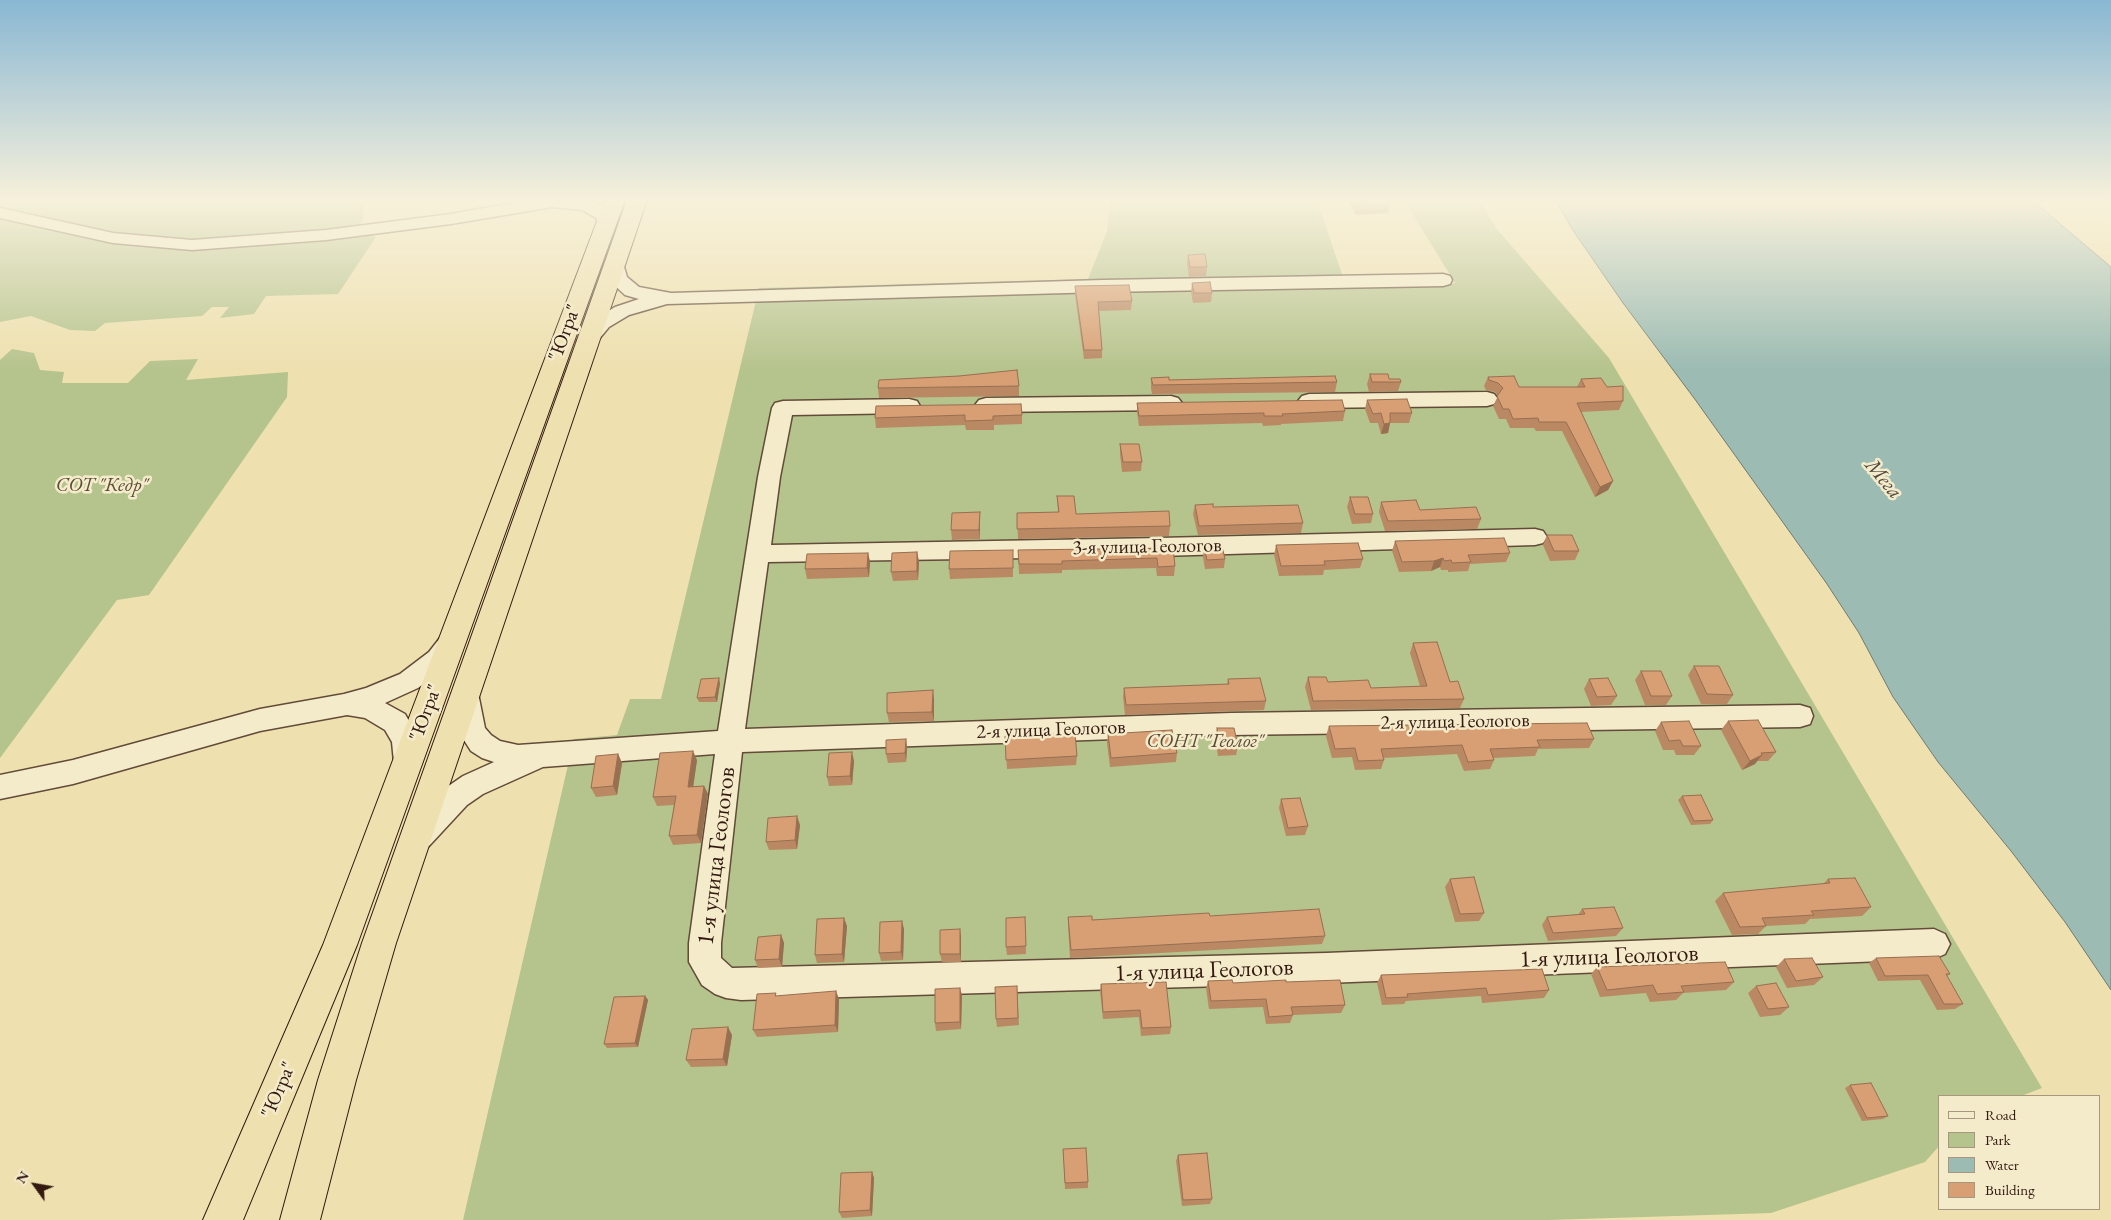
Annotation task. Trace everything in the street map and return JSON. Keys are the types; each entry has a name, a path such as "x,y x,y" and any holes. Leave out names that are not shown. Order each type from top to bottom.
{"highway":[{"name":"\"Югра\"","path":"223,1220 284,1081 340,945 593,257"},
{"name":"\"Югра\"","path":"300,1220 337,1080 380,943 617,257"}],"street":[{"path":"615,264 620,280 632,291 650,296 671,298 1142,285 1443,280"},
{"path":"587,341 602,323 622,311 645,303 671,298"},
{"path":"1290,402 1488,399"},
{"path":"962,406 1191,403"},
{"name":"1-я улица Геологов","path":"932,406 783,408 769,477 730,741 705,943 705,962 713,974 726,982 734,984 1316,968 1934,944"},
{"name":"3-я улица Геологов","path":"758,554 1150,548 1536,537"},
{"path":"0,787 73,772 260,720 344,705 392,690 409,681 438,659 452,641"},
{"path":"465,693 470,724 474,734 482,743 492,750 518,757 544,756"},
{"path":"344,705 370,708 395,722 406,740 408,762"},
{"name":"2-я улица Геологов","path":"544,756 730,741 1231,724 1800,716"},
{"path":"413,844 440,812 457,796 473,785 511,767 544,756"}],"green space":[{"path":"0,257 363,257 338,294 266,296 254,314 220,318 229,307 212,307 202,316 105,323 95,331 70,330 31,316 0,322"},
{"name":"СОНТ \"Геолог\"","path":"1097,257 1336,257 1346,286 1445,286 1455,283 1439,257 1521,257 1609,358 2042,1088 2024,1095 1938,1095 1938,1147 1925,1162 1771,1213 1548,1220 463,1220 574,739 617,735 630,699 661,699 759,288 1088,279"},
{"name":"СОТ \"Кедр\"","path":"12,349 34,353 40,370 64,372 62,383 128,383 150,361 198,359 186,380 288,372 287,397 149,595 117,600 0,758 0,360"}],"water":[{"name":"Мега","path":"1591,257 2099,257 2111,267 2111,990 2065,922 2011,851 1938,762 1893,697 1859,633 1827,584 1694,398"}],"building":[{"path":"1188,257 1205,257 1207,267 1190,267"},
{"path":"1210,282 1212,293 1194,293 1192,283"},
{"path":"1129,285 1132,301 1098,302 1102,350 1084,350 1075,286"},
{"path":"1017,370 1019,386 878,388 879,380 959,376"},
{"path":"1370,374 1388,374 1389,379 1400,379 1401,382 1372,382"},
{"path":"1335,376 1337,382 1153,385 1151,378 1169,377 1169,380"},
{"path":"1514,376 1519,387 1585,387 1581,379 1601,378 1607,387 1623,386 1623,401 1577,403 1613,481 1600,487 1566,422 1539,422 1538,418 1513,419 1509,409 1503,409 1497,396 1503,388 1498,383 1489,380 1488,377"},
{"path":"1407,399 1412,413 1390,413 1390,423 1384,424 1381,413 1373,414 1367,400"},
{"path":"1342,400 1345,411 1282,414 1283,416 1264,416 1264,413 1139,416 1137,403"},
{"path":"1021,404 1022,415 993,416 993,420 965,421 965,415 875,418 876,406"},
{"path":"1120,444 1139,444 1142,462 1123,462"},
{"path":"1057,496 1074,496 1076,514 1169,511 1170,526 1017,529 1017,513 1059,512"},
{"path":"1350,497 1368,497 1373,514 1355,514"},
{"path":"1416,500 1420,510 1476,507 1481,519 1388,521 1381,502"},
{"path":"1213,504 1213,507 1298,505 1303,523 1199,526 1195,505"},
{"path":"980,512 979,530 951,530 952,513"},
{"path":"1547,535 1572,535 1579,551 1554,551"},
{"path":"1504,538 1510,553 1468,555 1471,562 1452,563 1451,560 1444,561 1443,558 1434,561 1402,562 1395,541"},
{"path":"1358,543 1363,559 1324,561 1325,565 1281,566 1276,545"},
{"path":"1222,546 1225,559 1207,560 1204,547"},
{"path":"1173,548 1175,566 1158,567 1157,558 1062,561 1062,564 1019,564 1018,550"},
{"path":"1013,550 1013,568 949,569 950,551"},
{"path":"917,552 917,571 891,572 892,553"},
{"path":"868,553 867,568 805,569 807,554"},
{"path":"1437,642 1450,682 1458,681 1464,699 1313,701 1308,677 1326,677 1328,682 1368,680 1371,688 1427,686 1413,643"},
{"path":"1694,666 1719,666 1733,695 1707,694"},
{"path":"1641,671 1661,671 1672,696 1651,696"},
{"path":"719,678 715,697 697,698 701,679"},
{"path":"1260,678 1266,701 1126,705 1124,688 1229,684 1228,679"},
{"path":"1608,678 1617,696 1597,697 1589,679"},
{"path":"933,690 932,712 887,713 887,693"},
{"path":"1758,720 1776,752 1761,753 1762,755 1750,761 1728,721"},
{"path":"1689,721 1701,746 1683,746 1680,740 1669,741 1661,722"},
{"path":"1587,723 1594,739 1537,740 1540,747 1490,749 1494,760 1468,762 1462,745 1381,749 1384,760 1358,761 1355,748 1335,749 1329,726"},
{"path":"1217,728 1234,728 1238,746 1220,747"},
{"path":"1172,730 1177,753 1111,758 1108,734"},
{"path":"1075,733 1077,756 1006,760 1005,736"},
{"path":"906,739 905,753 886,754 886,740"},
{"path":"693,751 688,787 704,786 697,835 669,836 676,796 653,797 660,753"},
{"path":"852,752 850,776 827,777 829,753"},
{"path":"618,754 613,786 591,788 596,756"},
{"path":"1701,795 1713,820 1694,821 1682,796"},
{"path":"1300,798 1308,826 1288,828 1281,799"},
{"path":"797,816 795,840 766,842 768,818"},
{"path":"1474,877 1484,913 1460,914 1450,879"},
{"path":"1855,878 1871,907 1811,911 1814,915 1762,918 1766,926 1740,927 1723,893 1830,883 1828,879"},
{"path":"1614,907 1623,928 1553,933 1547,917 1585,914 1582,909"},
{"path":"1319,909 1325,936 1071,950 1068,917 1092,916 1092,920 1209,913 1210,916"},
{"path":"1025,917 1026,946 1006,947 1006,918"},
{"path":"844,918 842,954 815,955 817,919"},
{"path":"902,921 901,952 879,953 880,922"},
{"path":"960,929 960,954 940,954 940,930"},
{"path":"781,935 779,959 755,960 758,937"},
{"path":"1939,956 1950,974 1946,974 1963,1004 1944,1004 1928,975 1885,976 1876,958"},
{"path":"1812,958 1823,977 1796,981 1784,959"},
{"path":"1725,962 1734,982 1681,986 1684,992 1657,994 1653,985 1607,990 1597,967"},
{"path":"1542,969 1549,990 1488,995 1486,988 1407,994 1408,997 1386,998 1381,975"},
{"path":"1232,980 1233,983 1286,980 1286,982 1340,980 1345,1005 1291,1007 1293,1015 1269,1017 1266,999 1211,1001 1208,981"},
{"path":"1166,982 1171,1027 1142,1028 1140,1010 1103,1012 1101,984"},
{"path":"1776,983 1789,1007 1768,1009 1756,986"},
{"path":"1017,986 1018,1018 996,1019 995,987"},
{"path":"960,988 960,1022 935,1023 935,989"},
{"path":"836,991 835,1025 753,1030 757,994 776,993 775,996"},
{"path":"645,996 635,1043 604,1044 614,997"},
{"path":"728,1027 723,1059 686,1060 692,1029"},
{"path":"1871,1083 1888,1116 1867,1118 1850,1085"},
{"path":"1086,1148 1088,1182 1065,1183 1063,1149"},
{"path":"1207,1153 1212,1199 1183,1200 1178,1155"},
{"path":"872,1172 870,1210 839,1212 841,1173"}]}
